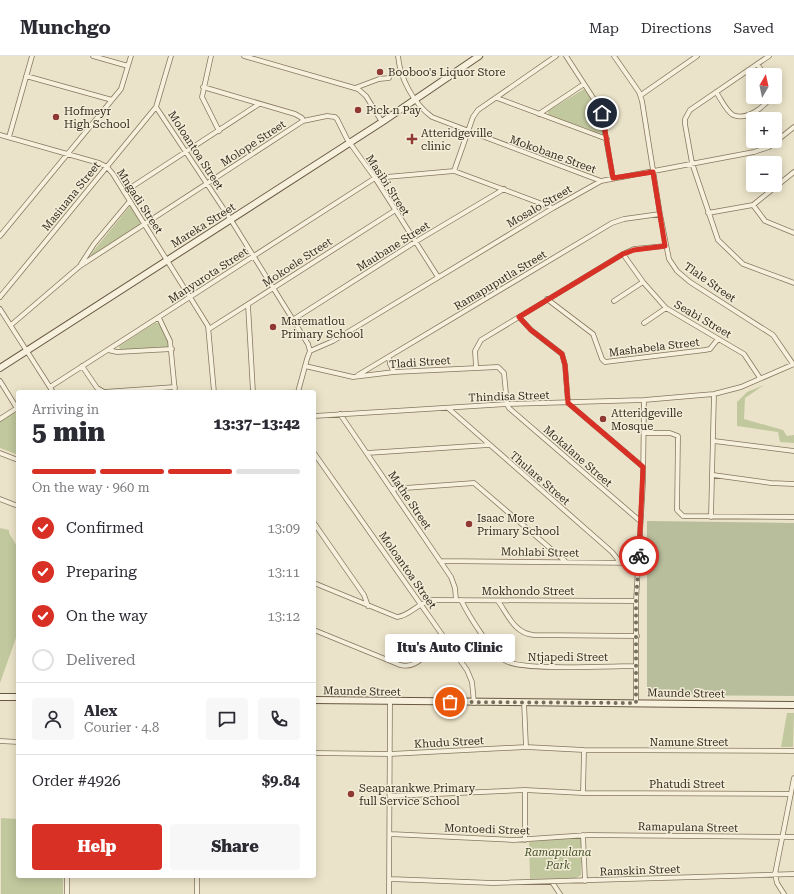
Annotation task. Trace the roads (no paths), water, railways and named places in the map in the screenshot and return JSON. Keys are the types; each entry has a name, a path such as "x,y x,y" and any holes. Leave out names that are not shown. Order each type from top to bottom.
{"street":[{"path":"9,138 32,56"},
{"path":"93,56 128,66"},
{"path":"0,236 121,89 131,56"},
{"path":"156,107 171,56"},
{"path":"211,56 203,87 203,102 219,131"},
{"path":"244,56 355,88 364,93 382,122"},
{"name":"Mokobane Street","path":"398,56 403,80 416,99 432,117 467,132 601,181"},
{"name":"Mareka Street","path":"0,368 382,122 479,56"},
{"path":"454,171 467,132 473,117 478,110 556,56"},
{"path":"566,56 601,110 613,178"},
{"name":"Tlale Street","path":"614,56 641,95 665,246 669,260 677,271 707,294 773,335 793,364"},
{"path":"641,95 697,56"},
{"path":"769,56 690,110 685,119 692,163 718,240 737,260 746,266 794,283"},
{"path":"757,64 760,68"},
{"path":"26,76 112,100"},
{"path":"355,88 379,79 389,78"},
{"path":"539,114 584,84"},
{"path":"203,87 296,114 302,118 303,121"},
{"path":"716,92 728,109 733,114 739,116 755,111 763,104"},
{"path":"497,98 607,138"},
{"path":"124,192 259,104"},
{"name":"Moloantoa Street","path":"156,107 294,319 310,351"},
{"name":"Masiuana Street","path":"0,297 156,107"},
{"name":"Molope Street","path":"10,325 80,266 303,121 327,116 335,117 350,142"},
{"name":"Mosalo Street","path":"310,351 334,341 553,208 601,181 742,155 764,149 794,127"},
{"name":"Mngadi Street","path":"0,135 106,167 130,201 191,296 209,329 214,390"},
{"name":"Masibi Street","path":"350,142 375,178 438,277"},
{"path":"375,178 454,171 553,208"},
{"path":"708,214 753,205 794,172"},
{"name":"Manyurota Street","path":"50,387 375,178"},
{"name":"Maubane Street","path":"294,319 415,242 504,189"},
{"name":"Molope Street","path":"80,266 94,244 130,201"},
{"path":"753,205 765,222 794,233"},
{"name":"Mokoele Street","path":"209,329 394,210"},
{"name":"Ramapuputla Street","path":"356,376 612,223 660,214"},
{"path":"0,227 6,229"},
{"path":"476,367 475,351 478,343 547,299 623,254 638,249 665,246"},
{"name":"Seabi Street","path":"623,254 643,282 666,308 744,354 760,378"},
{"path":"614,301 643,282"},
{"name":"Mashabela Street","path":"547,299 593,334 602,359 605,362 698,352 710,349 718,339"},
{"path":"248,305 253,390"},
{"path":"644,323 666,308"},
{"path":"0,309 52,390"},
{"path":"519,317 531,330 562,354 565,365 568,403 643,467"},
{"path":"159,318 169,338 172,349 175,390"},
{"path":"108,350 117,352 172,349"},
{"path":"299,390 310,351"},
{"path":"389,357 390,364 394,372"},
{"name":"Thindisa Street","path":"316,416 506,404 644,400 714,394 732,390 793,364"},
{"path":"82,366 96,388 100,390"},
{"name":"Tladi Street","path":"305,366 350,377 394,372 495,366 502,370 506,404"},
{"path":"0,381 16,407"},
{"path":"711,517 714,394"},
{"path":"636,703 636,601 643,467 644,400"},
{"name":"Mokalane Street","path":"506,404 640,521"},
{"name":"Thulare Street","path":"448,408 488,445 612,552 620,562"},
{"path":"0,419 16,410"},
{"name":"Mathe Street","path":"340,414 453,581 458,600"},
{"path":"644,432 670,432 678,436 678,510 681,515 687,517 794,518"},
{"path":"714,441 794,451"},
{"path":"367,454 488,445"},
{"path":"0,453 16,459"},
{"name":"Moloantoa Street","path":"316,456 471,677 474,703"},
{"path":"713,475 771,483 794,484"},
{"path":"391,489 474,483 565,561"},
{"path":"0,499 16,505"},
{"path":"316,526 364,595 368,606"},
{"name":"Mohlabi Street","path":"440,561 565,561 638,563"},
{"path":"316,584 397,617 403,615 420,604"},
{"name":"Mokhondo Street","path":"420,604 433,600 636,601"},
{"name":"Ntjapedi Street","path":"458,600 498,655 512,664 538,666 636,666"},
{"path":"498,600 517,629 524,634 637,636"},
{"path":"316,631 408,666 417,663 441,634"},
{"path":"0,697 16,697"},
{"name":"Maunde Street","path":"316,700 474,703 524,702 794,705"},
{"path":"390,701 390,894"},
{"path":"524,702 526,747"},
{"path":"0,741 16,742"},
{"name":"Khudu Street","path":"316,752 390,754 526,747 584,750"},
{"path":"583,793 584,750"},
{"name":"Namune Street","path":"584,750 794,751"},
{"path":"784,894 777,883 775,874 784,838 790,794 794,778"},
{"path":"525,790 525,840"},
{"name":"Phatudi Street","path":"391,796 525,790 583,793 790,794"},
{"name":"Montoedi Street","path":"390,834 525,840 582,835"},
{"path":"582,835 585,881"},
{"name":"Ramapulana Street","path":"582,835 794,837"},
{"name":"Ramskin Street","path":"390,879 486,883 794,874"},
{"path":"67,878 67,894"},
{"path":"197,878 197,894"},
{"path":"552,882 560,894"}],"place":[{"name":"Booboo's Liquor Store","path":"380,72"},
{"name":"Pick n Pay","path":"358,110"},
{"name":"Hofmeyr High School","path":"56,117"},
{"name":"Atteridgeville clinic","path":"412,139"},
{"name":"Marematlou Primary School","path":"273,327"},
{"name":"Atteridgeville Mosque","path":"603,419"},
{"name":"Isaac More Primary School","path":"469,524"},
{"name":"Itu's Auto Clinic","path":"450,702"},
{"name":"Seaparankwe Primary full Service School","path":"351,794"}],"park label":[{"name":"Ramapulana Park","path":"558,858"}]}
